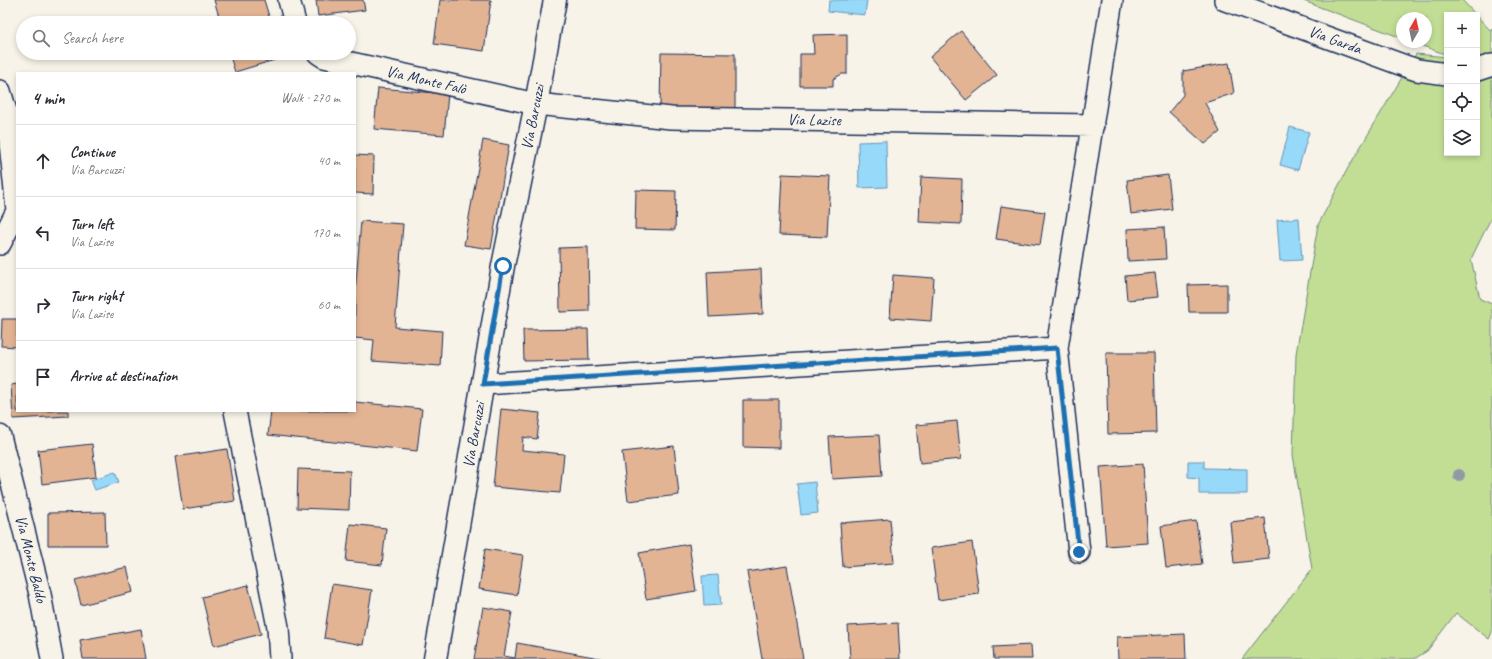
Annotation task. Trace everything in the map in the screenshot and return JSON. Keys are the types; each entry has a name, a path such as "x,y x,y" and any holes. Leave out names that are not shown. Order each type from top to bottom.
{"street":[{"path":"289,0 293,16"},
{"name":"Via Barcuzzi","path":"435,659 503,266 536,104 555,0"},
{"path":"1079,552 1057,348 1112,0"},
{"name":"Via Garda","path":"1225,0 1408,67 1417,70 1444,74"},
{"name":"Via Monte Falò","path":"333,60 536,104"},
{"path":"1480,69 1492,66"},
{"path":"0,91 7,114 16,200"},
{"name":"Via Lazise","path":"536,104 671,118 1093,125"},
{"path":"0,244 16,212"},
{"path":"483,384 1057,348"},
{"path":"235,412 278,627 280,659"},
{"name":"Via Monte Baldo","path":"0,436 40,594 52,659"}],"green space":[{"path":"1301,0 1462,0 1473,12 1444,12 1444,54 1428,48 1432,48 1432,12 1396,12 1396,36"},
{"path":"1480,19 1490,30 1492,28 1492,216 1471,259 1480,299 1492,304 1492,632 1489,639 1456,613 1427,651 1414,659 1242,659 1312,569 1293,455 1296,354 1318,225 1348,168 1416,54 1444,57 1444,156 1480,156"}],"water":[{"path":"829,0 867,0 865,15 828,11"},
{"path":"1290,127 1309,132 1298,170 1280,165"},
{"path":"886,141 887,187 859,188 858,142"},
{"path":"1299,218 1302,260 1280,261 1277,220"},
{"path":"1188,461 1204,461 1204,468 1247,469 1247,494 1199,494 1199,478 1188,477"},
{"path":"115,472 119,482 95,490 91,480"},
{"path":"815,482 818,513 801,515 797,484"},
{"path":"718,575 721,605 704,606 702,576"}],"building":[{"path":"214,0 264,0 269,16 219,16"},
{"path":"316,0 363,0 365,10 318,16"},
{"path":"440,0 491,0 484,51 434,44"},
{"path":"961,31 997,75 966,100 930,57"},
{"path":"847,34 847,74 842,74 833,79 833,86 800,86 800,54 814,54 813,35"},
{"path":"661,53 735,54 735,109 660,108"},
{"path":"231,60 274,60 235,72"},
{"path":"1229,63 1234,93 1205,103 1220,132 1205,144 1169,112 1183,95 1183,71"},
{"path":"378,88 448,94 444,135 374,129"},
{"path":"483,140 509,145 491,249 464,245"},
{"path":"356,155 374,156 373,194 356,193"},
{"path":"782,174 830,176 827,237 779,235"},
{"path":"1168,175 1172,209 1131,214 1127,180"},
{"path":"921,177 962,179 961,224 919,222"},
{"path":"636,190 676,191 675,230 635,229"},
{"path":"1001,206 1045,212 1040,245 996,239"},
{"path":"361,221 403,224 395,327 442,331 440,366 372,361 374,340 356,338 356,282"},
{"path":"1164,227 1166,259 1128,261 1127,229"},
{"path":"588,247 589,311 560,312 559,248"},
{"path":"761,269 763,314 709,317 707,272"},
{"path":"1155,273 1158,297 1127,300 1125,276"},
{"path":"893,275 934,278 931,321 890,318"},
{"path":"1227,284 1227,312 1189,312 1188,285"},
{"path":"2,319 16,319 16,347 1,346"},
{"path":"588,329 589,360 524,361 523,330"},
{"path":"1106,353 1154,353 1156,433 1108,434"},
{"path":"16,384 16,412 68,412 68,416 13,419 11,385"},
{"path":"743,400 779,400 779,448 743,447"},
{"path":"356,402 422,409 417,451 268,435 271,412 356,412"},
{"path":"501,409 540,413 537,439 523,437 522,450 564,454 560,493 493,487"},
{"path":"957,421 961,459 920,463 916,425"},
{"path":"879,435 882,476 832,479 829,437"},
{"path":"92,444 96,477 42,484 38,450"},
{"path":"674,446 679,495 628,501 622,452"},
{"path":"227,449 235,501 183,509 175,457"},
{"path":"1143,464 1148,543 1106,546 1100,467"},
{"path":"298,469 350,471 349,510 297,508"},
{"path":"105,512 106,545 48,545 48,513"},
{"path":"1265,518 1269,559 1234,563 1230,522"},
{"path":"890,519 894,563 843,567 840,523"},
{"path":"1196,521 1202,564 1166,568 1161,526"},
{"path":"350,524 386,528 382,565 346,561"},
{"path":"972,542 979,594 938,600 931,548"},
{"path":"689,544 696,591 646,599 639,553"},
{"path":"485,549 523,555 517,595 479,589"},
{"path":"787,566 803,659 762,659 747,572"},
{"path":"127,567 133,592 81,605 75,580"},
{"path":"332,584 372,590 363,645 324,638"},
{"path":"248,585 261,634 214,646 202,597"},
{"path":"483,607 512,612 504,656 515,658 517,643 605,659 474,659"},
{"path":"898,623 900,659 850,659 848,626"},
{"path":"141,629 146,659 83,659 80,640"},
{"path":"1185,634 1186,659 1118,659 1117,637"},
{"path":"1031,645 1032,659 994,659 993,647"}],"route":[{"path":"503,266 483,384 1057,348 1079,552"}]}
